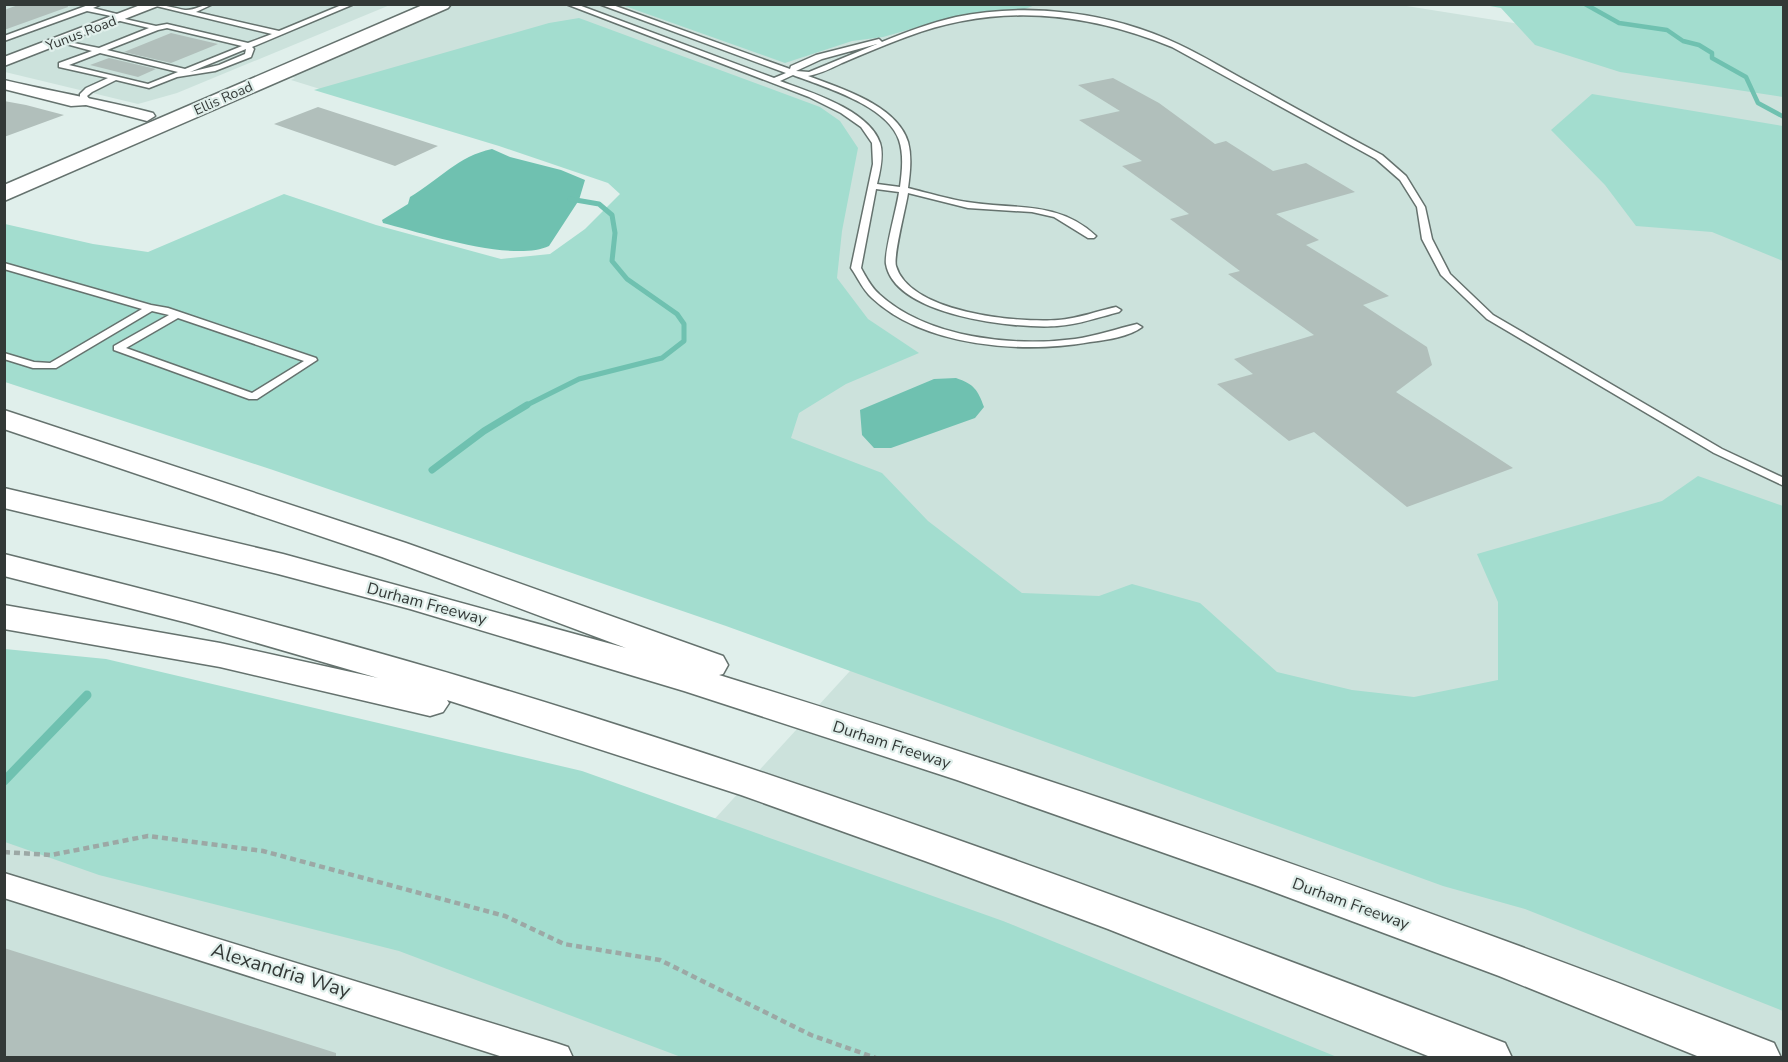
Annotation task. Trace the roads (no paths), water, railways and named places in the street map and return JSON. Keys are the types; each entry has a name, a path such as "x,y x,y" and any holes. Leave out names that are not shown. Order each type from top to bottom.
{"main road":[{"name":"Ellis Road","path":"146,122 174,115 256,75 258,69 411,4"},
{"name":"Ellis Road","path":"4,178 442,4"},
{"path":"4,194 55,171 64,162 146,122"},
{"path":"4,419 595,621 1198,847"},
{"name":"Durham Freeway","path":"4,498 284,564 518,628 882,740 1198,847 1538,972 1757,1058"},
{"path":"4,565 157,603 343,655 463,690 717,772 1011,874 1488,1058"},
{"path":"4,617 220,655 717,772"}],"street":[{"name":"Yunus Road","path":"4,62 156,5"},
{"path":"4,84 78,101"},
{"path":"78,101 69,106 146,122"},
{"name":"Alexandria Way","path":"4,885 556,1058"}],"lane":[{"path":"4,39 99,4"},
{"path":"189,13 210,4"},
{"path":"247,45 167,26 156,28 62,65 103,71 149,86 351,4"},
{"path":"569,4 773,81 844,111 864,125 876,142 877,164 856,268 876,297 909,318 947,335 1009,344 1074,341 1137,327"},
{"path":"602,4 869,103 896,124 906,150 907,169 891,265 904,286 928,301 964,315 1012,323 1059,323 1116,310"},
{"path":"156,5 280,33"},
{"path":"86,9 156,28"},
{"path":"773,81 792,73 810,74 899,38 952,21 985,16 1046,14 1112,22 1145,31 1175,45 1379,157 1403,178 1421,207 1427,239 1446,275 1490,317 1718,451 1784,483"},
{"path":"616,21 632,15"},
{"path":"792,73 794,68 819,57 863,44 899,38"},
{"path":"61,41 99,50 130,61 185,71"},
{"path":"175,75 201,74 222,67 248,55 250,51 247,45"},
{"path":"107,58 118,58"},
{"path":"78,101 89,90 115,74"},
{"path":"127,77 138,77"},
{"path":"872,186 904,190 968,205 1040,211 1057,215 1091,236"},
{"path":"4,266 178,314 312,360 253,397 118,348 178,314"},
{"path":"4,356 33,365 51,366 150,308"}],"waterway":[{"path":"1585,4 1619,23 1667,30 1683,41 1699,45 1712,53 1712,58 1746,77 1758,103 1784,117"},
{"path":"527,405 579,379 662,358 684,341 684,324 677,314 627,279 612,261 615,233 612,215 599,204 570,199"},
{"path":"432,470 484,431 527,405"},
{"path":"4,781 87,695"}]}
